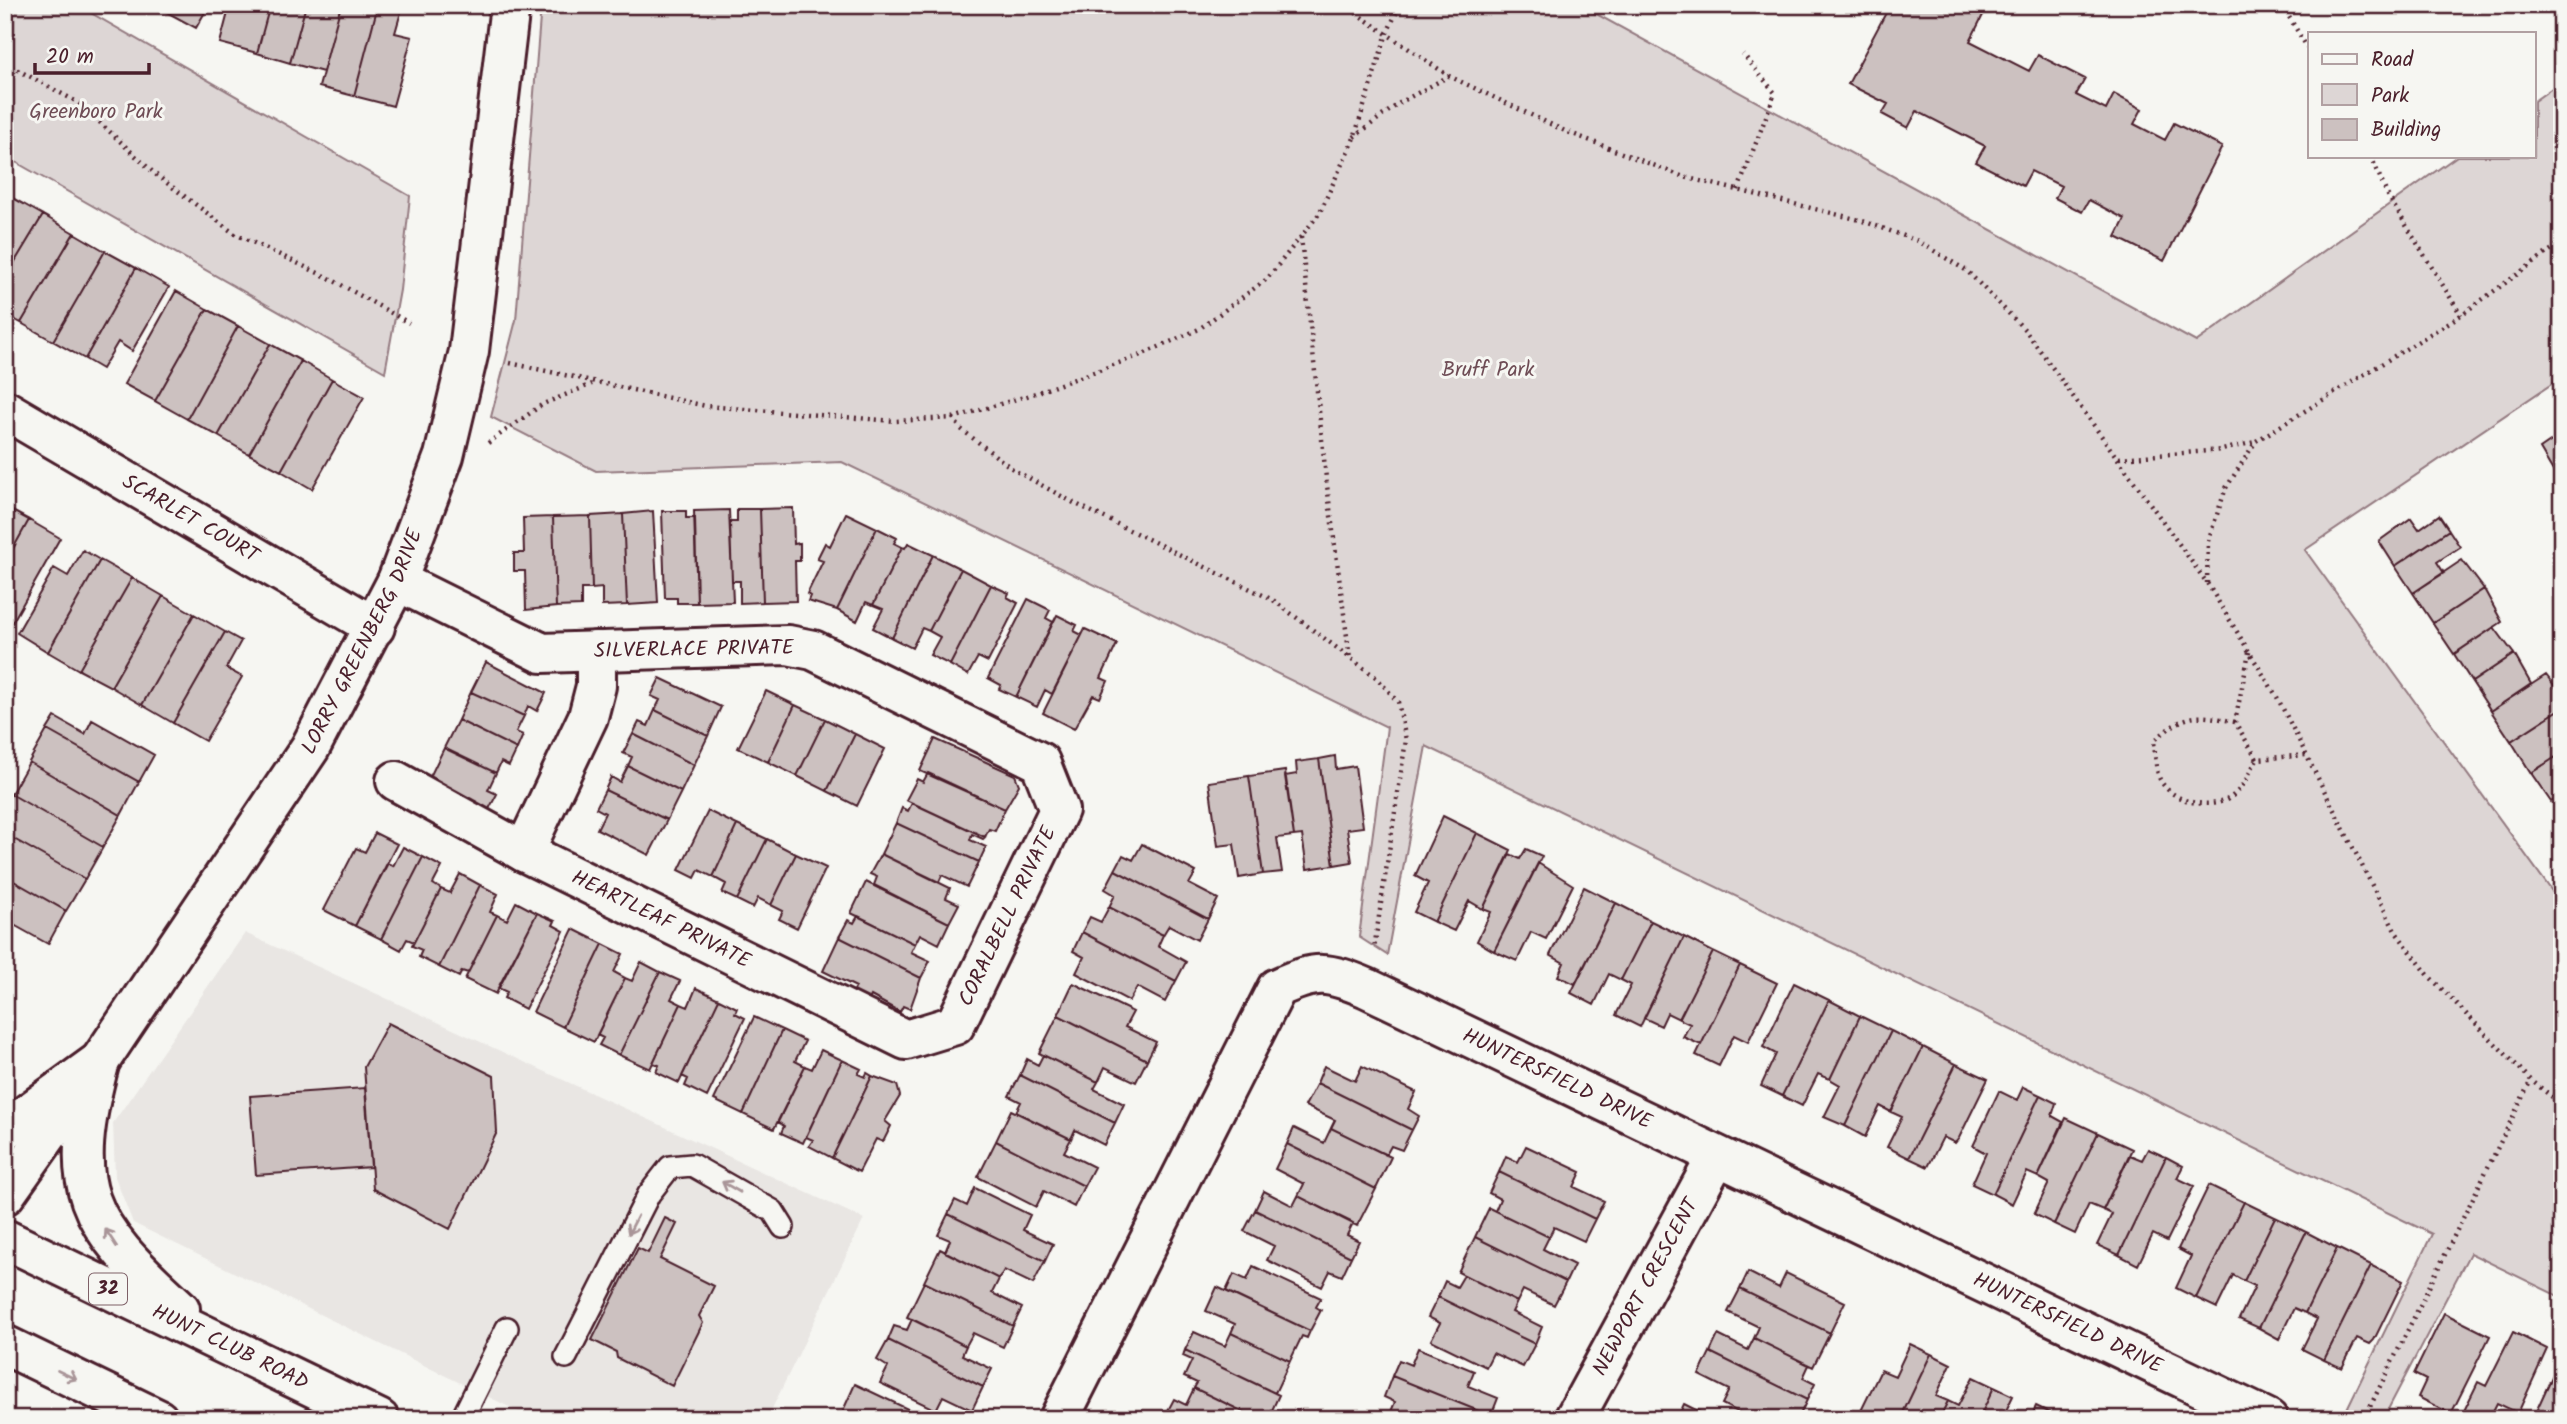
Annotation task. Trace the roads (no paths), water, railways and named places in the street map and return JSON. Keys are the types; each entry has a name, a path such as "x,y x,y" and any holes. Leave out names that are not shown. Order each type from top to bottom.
{"street":[{"name":"LORRY GREENBERG DRIVE","path":"5,1195 100,1061 310,748 397,581 444,456 469,351 510,5"},
{"name":"SCARLET COURT","path":"5,410 375,627"},
{"name":"SILVERLACE PRIVATE","path":"397,581 542,653 788,645 813,650 1040,762 1049,786"},
{"path":"524,852 589,717 596,686 596,651"},
{"name":"HEARTLEAF PRIVATE","path":"396,781 524,852 906,1040 930,1032"},
{"name":"CORALBELL PRIVATE","path":"930,1032 955,1025 1059,810 1049,786"},
{"name":"HUNTERSFIELD DRIVE","path":"1059,1419 1277,988 1309,974 1338,975 1367,988 2268,1419"},
{"path":"5,1130 100,1061"},
{"path":"100,1061 86,1112 82,1142 82,1167 95,1210 109,1238 129,1263 211,1338"},
{"name":"NEWPORT CRESCENT","path":"1574,1419 1717,1157"},
{"name":"HUNT CLUB ROAD","path":"5,1239 379,1419"},
{"path":"5,1345 158,1419"}],"lane":[{"path":"566,1357 649,1194 670,1167 692,1165 773,1211 783,1227"},
{"path":"462,1419 507,1328"}],"park label":[{"name":"Greenboro Park","path":"96,112"},
{"name":"Bruff Park","path":"1488,370"}]}
